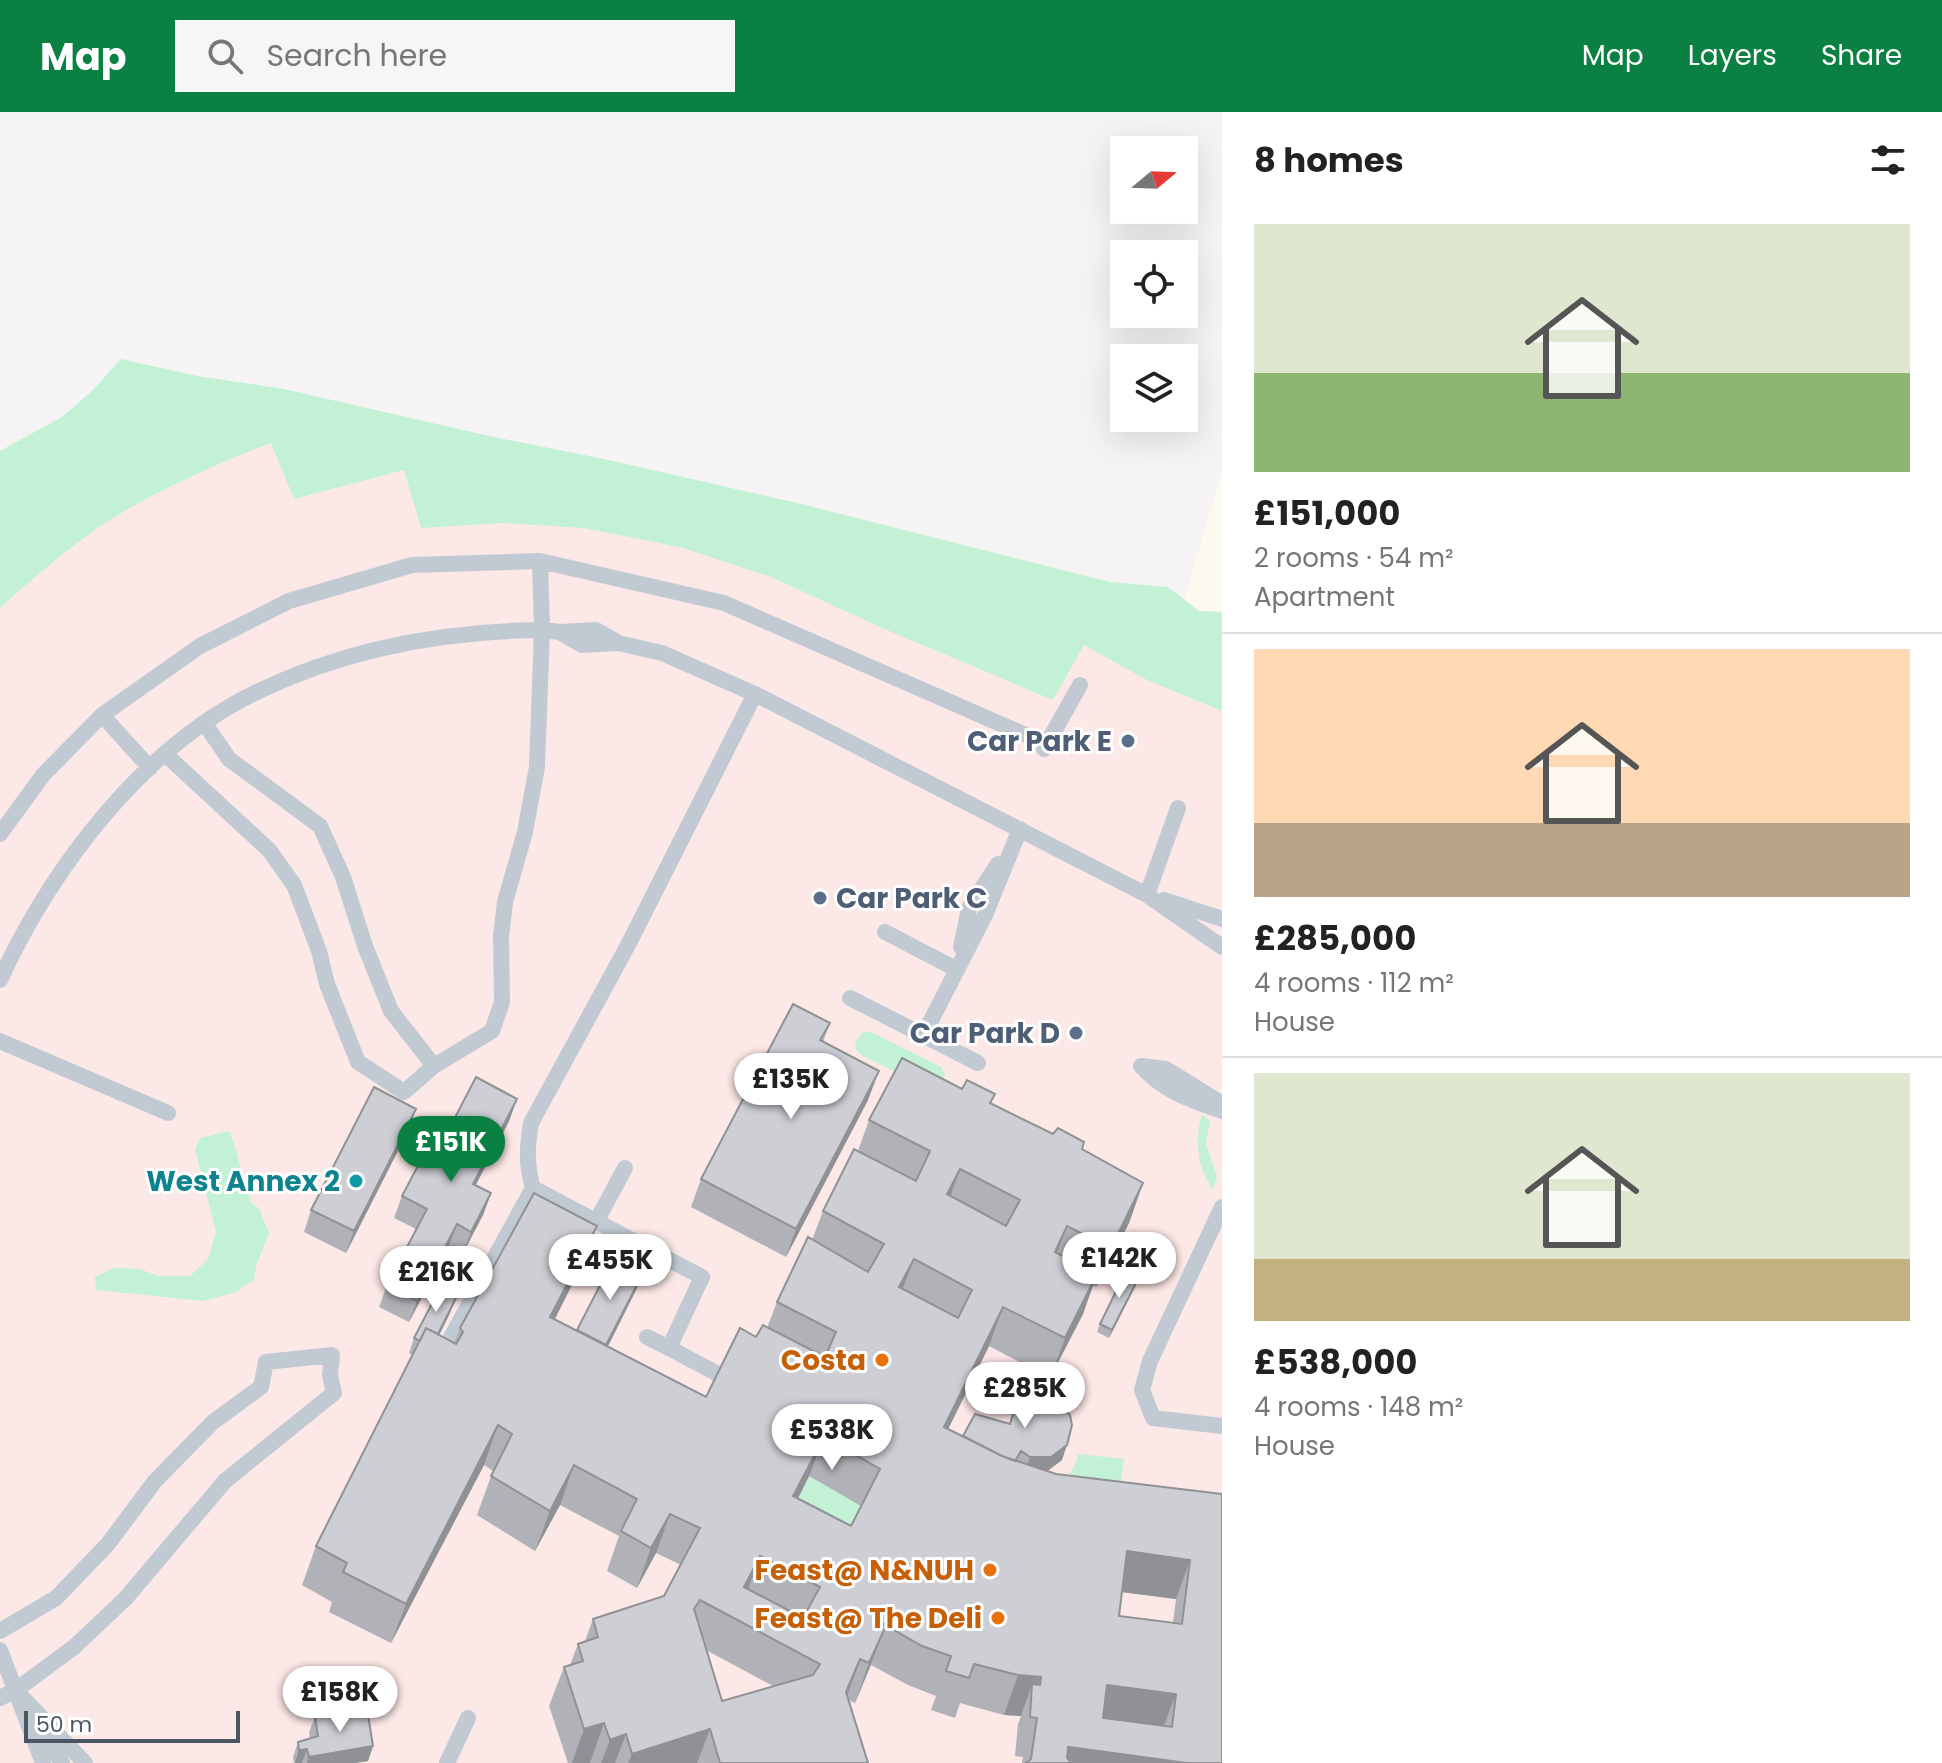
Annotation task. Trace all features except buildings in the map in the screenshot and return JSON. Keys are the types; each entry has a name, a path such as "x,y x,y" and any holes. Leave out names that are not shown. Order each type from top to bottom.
{"lane":[{"path":"165,754 269,850 294,885 319,951 327,984 358,1062 404,1092 434,1066 492,1031 502,1002 501,937 505,902 525,832 537,767 542,630 540,561"},
{"path":"0,834 43,775 102,715 200,646 289,601 412,565 540,561 724,603 1028,736"},
{"path":"0,980 52,884 98,823 165,754 205,724 257,692 314,668 367,651 468,633 542,630 596,630 618,643 662,653 755,694 1147,895 1222,947"},
{"path":"1044,749 1080,685"},
{"path":"433,1371 533,1188 527,1149 531,1123 628,945 755,694"},
{"path":"102,715 150,768"},
{"path":"205,724 229,759 320,826 343,877 365,946 391,1011 434,1066"},
{"path":"1147,895 1178,808"},
{"path":"923,1036 985,915 1020,829"},
{"path":"1147,895 1222,919"},
{"path":"885,932 956,969"},
{"path":"850,998 978,1063"},
{"path":"0,1041 168,1113"},
{"path":"1222,1104 1166,1069 1141,1066 1158,1084 1182,1097 1222,1111"},
{"path":"596,1222 625,1168"},
{"path":"533,1188 702,1277 669,1348"},
{"path":"1222,1207 1150,1361 1142,1390 1153,1418 1222,1426"},
{"path":"647,1337 716,1373"},
{"path":"0,1631 56,1598 108,1544 155,1481 184,1451 213,1422 261,1387 266,1362 332,1355 330,1375 334,1393 225,1481 125,1599 74,1647 8,1694"},
{"path":"0,1650 8,1694 43,1763"},
{"path":"8,1694 62,1763"},
{"path":"8,1694 85,1763"},
{"path":"447,1763 468,1718"}],"shaded area":[{"path":"298,432 1222,668 1222,1763 0,1763 0,547"},
{"path":"1222,470 1222,635 1177,624"}],"green space":[{"path":"121,359 197,376 284,389 604,459 797,503 1110,582 1168,587 1199,611 1222,612 1222,711 1147,680 1084,645 1053,700 771,577 683,548 584,528 502,523 421,528 404,470 294,499 271,443 197,474 126,510 76,544 0,608 0,451 62,417 93,390"},
{"path":"864,1031 941,1067 945,1073 941,1086 928,1088 863,1056 856,1050 855,1042"},
{"path":"1202,1114 1210,1121 1206,1143 1217,1176 1213,1190 1198,1154"},
{"path":"230,1131 251,1203 259,1208 269,1233 254,1280 234,1293 202,1301 96,1290 95,1277 114,1268 140,1269 158,1276 190,1276 208,1259 216,1232 195,1149 200,1138"},
{"path":"1078,1454 1124,1459 1117,1509 1056,1485 1071,1472"},
{"path":"809,1476 865,1508 836,1565 779,1536"}],"place":[{"name":"Car Park E","path":"1128,741"},
{"name":"Car Park C","path":"820,898"},
{"name":"Car Park D","path":"1076,1033"},
{"name":"West Annex 2","path":"356,1181"},
{"name":"Costa","path":"882,1360"},
{"name":"Feast@ N&NUH","path":"990,1570"},
{"name":"Feast@ The Deli","path":"998,1618"}]}
